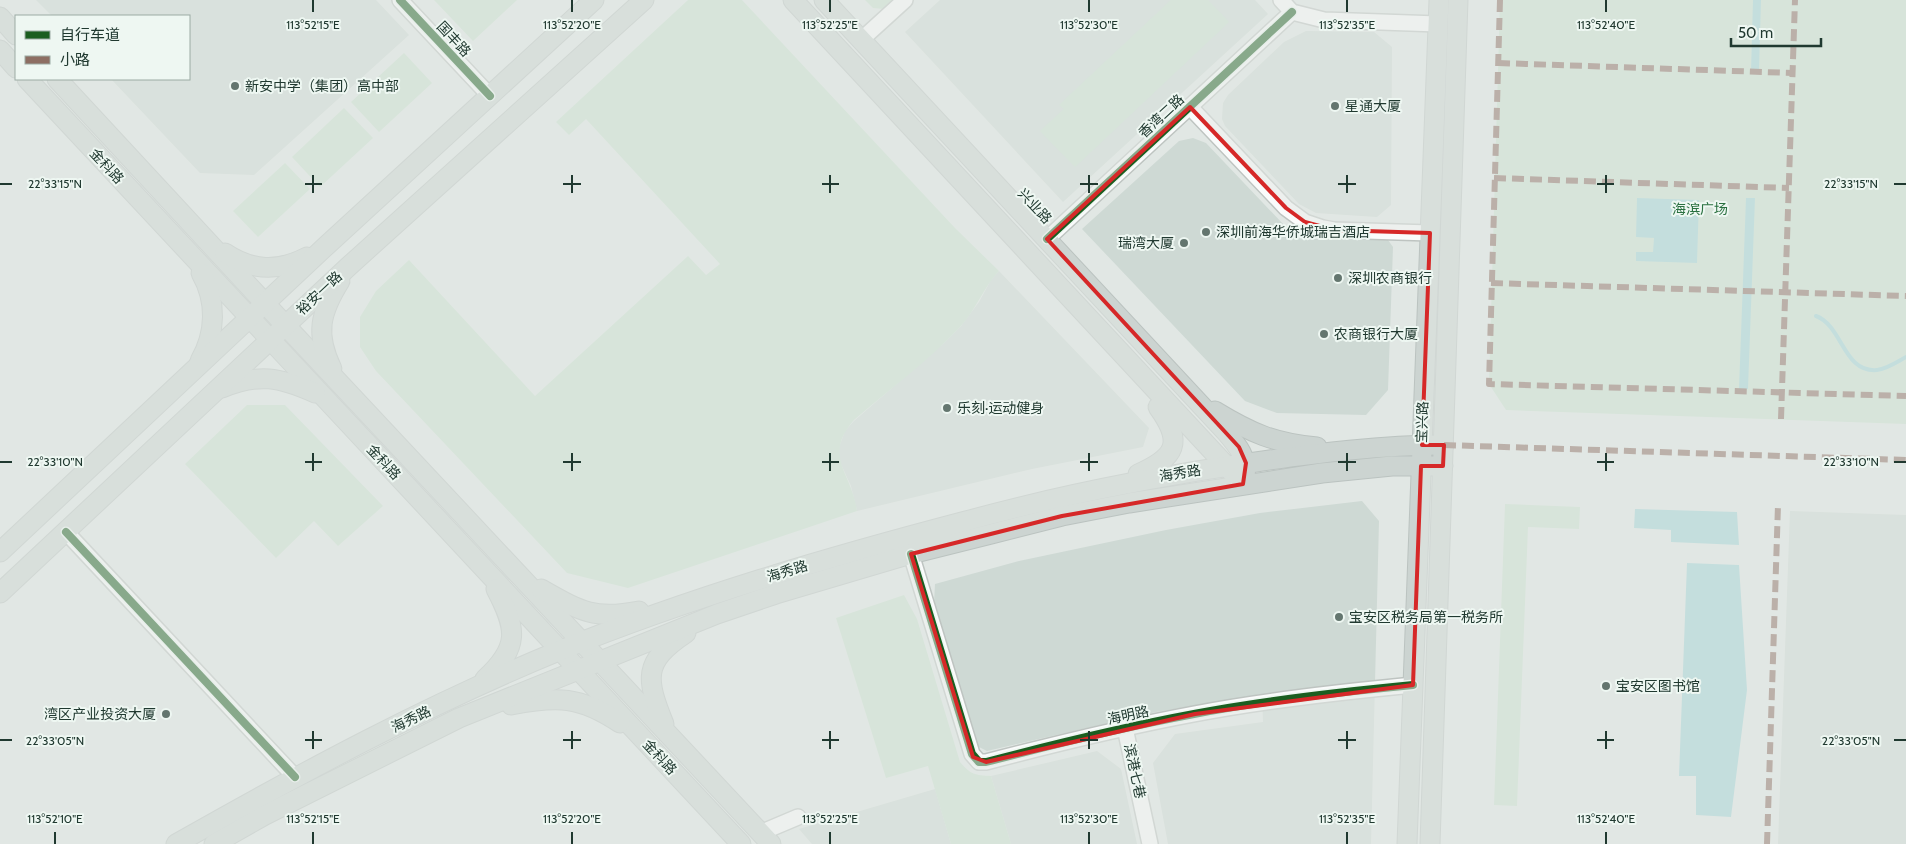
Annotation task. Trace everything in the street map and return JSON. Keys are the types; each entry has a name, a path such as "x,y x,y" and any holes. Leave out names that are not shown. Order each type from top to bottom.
{"main road":[{"path":"0,552 326,246 594,0"},
{"name":"裕安一路","path":"0,593 349,266 644,0"},
{"path":"793,0 1243,484 1246,474 1246,463"},
{"name":"兴业路","path":"824,0 1196,399 1239,447 1246,463"},
{"name":"宝兴路","path":"1406,838 1439,0"},
{"name":"宝兴路","path":"1430,844 1458,0"},
{"path":"0,17 15,34"},
{"path":"0,50 15,67"},
{"name":"金科路","path":"27,80 741,844"},
{"name":"金科路","path":"58,80 208,243 766,838"},
{"path":"208,243 244,264 256,268 271,268 294,264 326,246"},
{"path":"190,255 209,290 213,314 206,350 195,371"},
{"path":"338,382 324,349 320,326 327,304 349,266"},
{"path":"1110,486 1161,463 1171,451 1173,442 1171,426 1149,394 1136,370"},
{"path":"214,392 245,380 266,378 285,381 321,395"},
{"path":"1196,399 1240,426 1263,437 1294,444 1353,450"},
{"name":"海秀路","path":"176,844 295,777 474,688 560,650 702,599 861,548 1040,501 1110,486 1246,463 1392,445 1444,444"},
{"name":"海秀路","path":"214,844 300,797 459,718 717,614 776,594 912,554 1062,516 1129,503 1243,484 1342,471 1392,466 1443,466"},
{"path":"474,688 504,659 511,643 507,612 484,568"},
{"path":"524,580 580,611 604,615 627,613 702,599"},
{"path":"668,734 651,688 650,676 652,669 664,650 680,637 717,614"},
{"path":"459,718 536,700 562,699 579,702 596,709 646,742"},
{"path":"1431,825 1436,844"}],"street":[{"name":"国丰路","path":"400,0 490,96"},
{"path":"861,40 905,0"},
{"path":"1281,0 1292,12 1324,20 1438,24"},
{"name":"香湾二路","path":"1048,239 1292,12"},
{"path":"1190,107 1286,208 1305,222 1334,230 1430,233"},
{"path":"66,532 295,777"},
{"name":"海明路","path":"912,554 972,754 976,760 986,762 1125,728 1234,707 1413,685"},
{"name":"滨港七巷","path":"1125,728 1150,844"},
{"path":"766,838 798,817"}],"highlighted area":[{"path":"1190,107 1286,208 1305,222 1334,230 1430,233 1422,445 1444,445 1443,466 1421,466 1413,685 1195,714 986,762 973,757 911,554 1062,516 1243,484 1246,463 1239,447 1047,239"}],"shaded area":[{"name":"新安中学（集团）高中部","path":"36,0 376,0 409,35 254,175 200,173 112,80 190,80 190,15 51,15"},
{"path":"940,0 1255,0 1268,14 1063,202 905,32"},
{"path":"1306,31 1374,32 1392,47 1391,205 1377,217 1316,213 1299,204 1225,126 1222,119 1223,103 1228,95 1284,42"},
{"path":"1193,138 1206,143 1284,225 1295,233 1316,239 1388,240 1393,247 1388,390 1366,415 1277,413 1245,401 1082,229 1179,141"},
{"path":"999,271 1149,428 1143,447 1032,469 857,511 851,486 840,462 838,450 845,431 961,326"},
{"path":"1362,501 1379,521 1371,844 1168,844 1153,763 1175,734 1263,722 1262,694 1156,712 987,751 977,746 934,603 935,584 1019,561 1166,530 1260,513"},
{"path":"1790,511 1906,515 1906,844 1778,844"},
{"path":"1097,751 1121,769 1137,844 1011,844 991,776"},
{"path":"935,789 951,844 812,844 799,829"}],"green space":[{"path":"434,0 517,0 473,41"},
{"path":"688,0 742,0 955,228 999,271 971,313 948,340 854,420 845,433 840,444 840,455 857,511 628,588 567,573 376,371 360,347 360,317 376,291 409,260 535,396 688,256 706,275 720,264 586,119 569,135 556,122"},
{"path":"865,0 895,0 884,9 873,8"},
{"path":"1171,0 1208,0 1229,22 1075,167 1040,131 1064,109 1059,105"},
{"name":"海滨广场","path":"1500,0 1906,0 1906,424 1506,410 1489,384"},
{"path":"404,53 432,83 379,132 351,102"},
{"path":"344,108 373,138 320,187 292,157"},
{"path":"285,163 310,189 258,237 233,211"},
{"path":"247,405 285,405 383,506 338,546 314,521 276,558 185,464"},
{"path":"1505,504 1580,507 1579,529 1528,527 1517,806 1494,805"},
{"path":"904,595 917,619 960,762 967,770 974,774 991,776 1011,844 951,844 928,766 886,778 836,618"}],"water":[{"path":"1753,0 1761,0 1759,71 1751,71"},
{"path":"1637,198 1699,200 1697,263 1636,261 1636,252 1653,252 1654,238 1636,237"},
{"path":"1746,198 1755,198 1748,389 1739,389"},
{"path":"1635,509 1737,512 1739,545 1671,542 1671,530 1634,528"},
{"path":"1687,563 1739,565 1747,690 1731,817 1696,815 1696,776 1679,776"}],"waterway":[{"path":"1816,316 1825,321 1832,329 1850,357 1866,369 1881,369 1906,357"}],"marked path":[{"path":"1500,0 1489,384 1906,396"},
{"path":"1781,419 1795,0"},
{"path":"1498,63 1793,73"},
{"path":"1494,178 1789,188"},
{"path":"1491,283 1906,296"},
{"path":"1444,445 1906,460"},
{"path":"1767,844 1778,505"}],"cycle path":[{"path":"400,0 490,96"},
{"path":"1047,239 1292,12"},
{"path":"66,532 295,777"},
{"path":"911,554 972,754 979,762 986,762 1116,730 1221,709 1303,697 1413,685"}],"place":[{"name":"新安中学（集团）高中部","path":"235,86"},
{"name":"星通大厦","path":"1335,106"},
{"name":"深圳前海华侨城瑞吉酒店","path":"1206,232"},
{"name":"瑞湾大厦","path":"1184,243"},
{"name":"深圳农商银行","path":"1338,278"},
{"name":"农商银行大厦","path":"1324,334"},
{"name":"乐刻·运动健身","path":"947,408"},
{"name":"宝安区税务局第一税务所","path":"1339,617"},
{"name":"宝安区图书馆","path":"1606,686"},
{"name":"湾区产业投资大厦","path":"166,714"}]}
